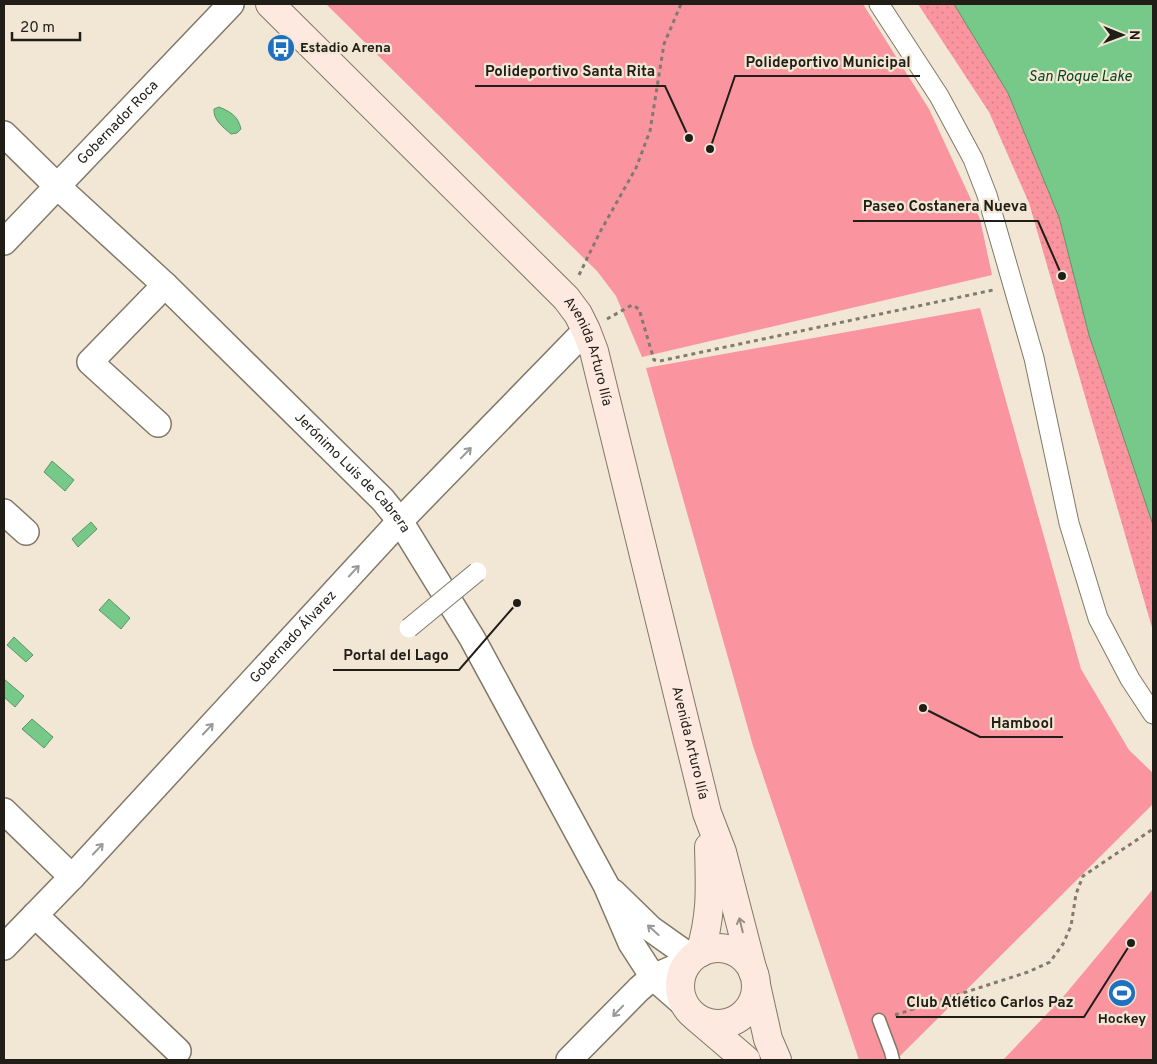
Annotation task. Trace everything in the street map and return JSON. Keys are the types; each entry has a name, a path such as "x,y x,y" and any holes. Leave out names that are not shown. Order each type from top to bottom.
{"main road":[{"name":"Avenida Arturo Ilía","path":"270,4 547,279 578,314 586,330 594,351 707,813 722,852 768,1039 777,1060"},
{"name":"Avenida Arturo Ilía","path":"694,957 707,930 710,911 707,813"},
{"path":"690,1011 705,1022 716,1024 727,1023 737,1019 746,1012 752,1003 755,993 754,977 747,962 739,955 717,948 694,957 682,974 680,985 681,995 690,1011 746,1060"}],"street":[{"name":"Gobernador Roca","path":"4,242 231,4"},
{"path":"879,4 939,96 973,159 988,195 1034,358 1070,523 1098,618 1130,679 1153,714"},
{"name":"Jerónimo Luis de Cabrera","path":"4,134 57,186 165,285 383,500 400,521 472,638 606,886 631,943 653,977 690,1011"},
{"path":"158,424 90,362 165,285"},
{"name":"Gobernado Álvarez","path":"4,947 72,877 400,521 586,330"},
{"path":"4,512 26,532"},
{"path":"409,628 477,572"},
{"path":"4,811 72,877"},
{"name":"Jerónimo Luis de Cabrera","path":"606,886 651,929 694,957"},
{"path":"35,915 178,1051"},
{"path":"570,1060 653,977 694,957"}],"lane":[{"path":"879,1020 893,1060"}],"path":[{"path":"578,276 636,168 650,131 664,44 681,4"},
{"path":"586,330 632,306 639,310 654,360 660,362 1013,286"},
{"path":"879,1020 1028,972 1050,962 1063,944 1071,926 1076,894 1083,876 1153,829"}],"shaded area":[{"path":"326,4 863,4 929,109 980,219 992,275 642,357 616,296 597,271"},
{"path":"918,4 954,4 1008,93 1059,217 1089,335 1153,525 1153,631 1029,203 989,112"},
{"path":"980,308 1081,669 1129,750 1153,773 1153,804 896,1060 859,1060 753,746 646,368"},
{"name":"Hockey","path":"1153,889 1153,1060 1003,1060 1063,997"}],"water":[{"name":"San Roque Lake","path":"954,4 1153,4 1153,525 1089,335 1059,217 1008,93"},
{"path":"219,107 236,118 241,129 237,133 231,134 217,120 214,109"},
{"path":"52,461 74,480 65,491 44,472"},
{"path":"91,522 97,529 78,547 72,539"},
{"path":"109,599 130,618 121,629 99,610"},
{"path":"14,637 33,655 26,662 7,645"},
{"path":"4,679 24,696 15,707 4,697"},
{"path":"32,719 53,737 44,748 22,729"}],"place":[{"name":"Estadio Arena","path":"281,48"},
{"name":"Polideportivo Santa Rita","path":"689,138"},
{"name":"Polideportivo Municipal","path":"710,149"},
{"name":"Paseo Costanera Nueva","path":"1062,276"},
{"name":"Portal del Lago","path":"517,603"},
{"name":"Hambool","path":"923,708"},
{"name":"Club Atlético Carlos Paz","path":"1131,943"},
{"name":"Hockey","path":"1122,993"}]}
